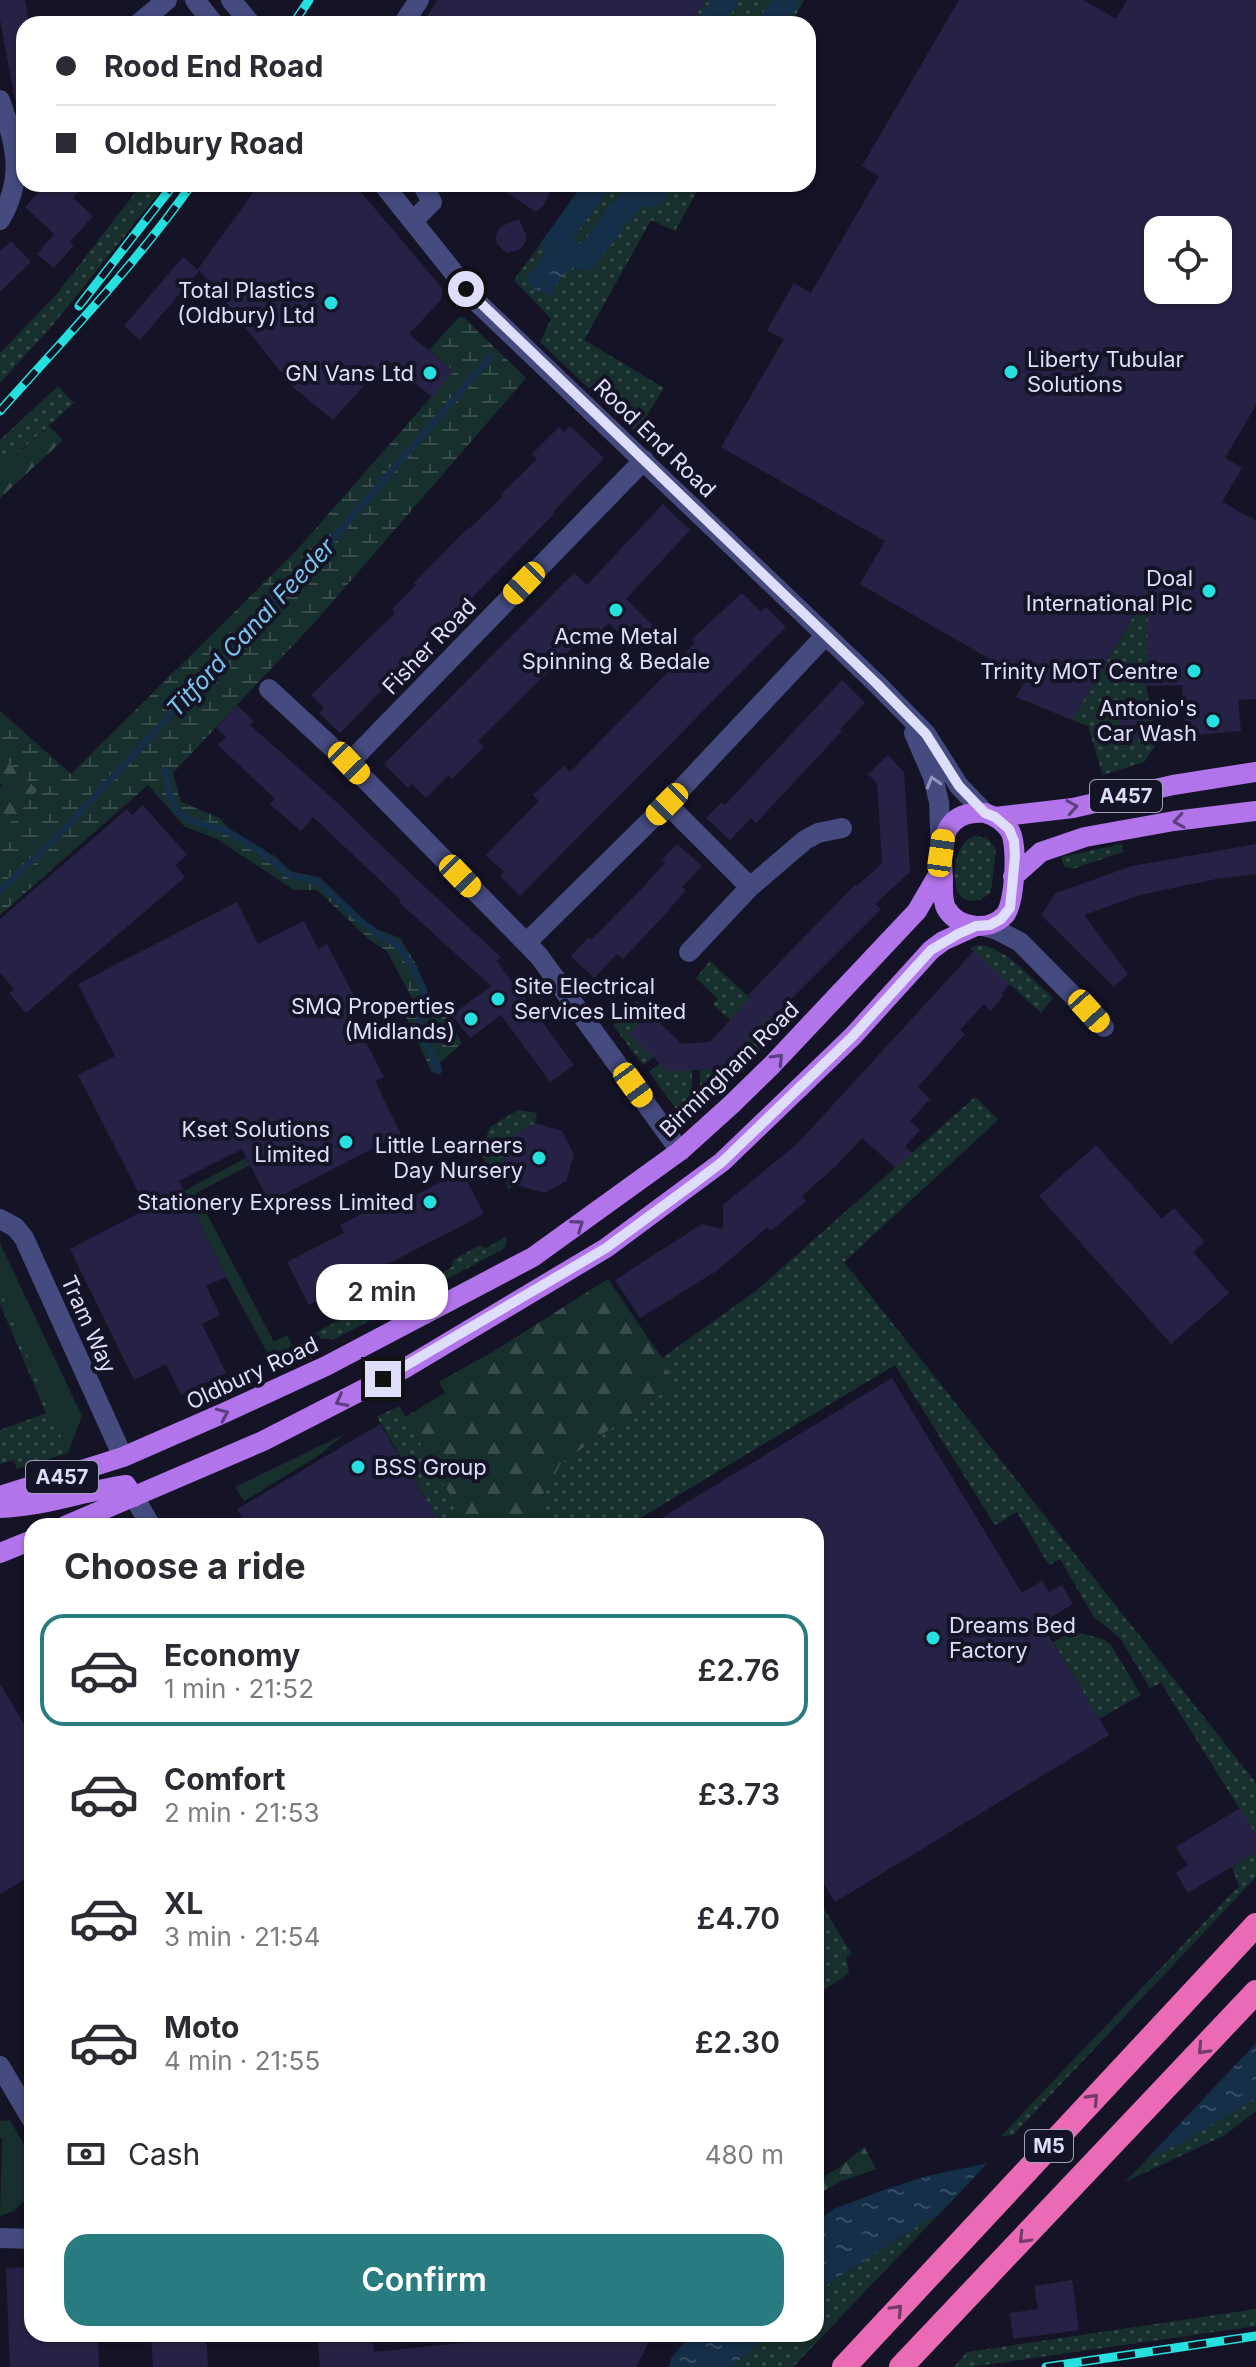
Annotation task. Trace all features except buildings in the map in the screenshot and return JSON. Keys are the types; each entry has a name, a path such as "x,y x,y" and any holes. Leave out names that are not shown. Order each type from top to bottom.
{"highway":[{"name":"M5","path":"844,2367 1256,1925"},
{"name":"M5","path":"901,2367 1256,1992"}],"main road":[{"name":"Birmingham Road","path":"513,1268 680,1151 772,1065 917,911 941,860 943,837 950,826 968,814 1073,808 1173,785 1256,772"},
{"name":"A457","path":"1013,877 1041,852 1085,837 1174,821 1256,811"},
{"path":"990,815 1009,829 1014,841 1010,904"},
{"path":"941,860 945,906 954,919 965,925 979,926"},
{"name":"A457","path":"84,1518 263,1441 407,1367 606,1248 722,1162 853,1036 931,950 950,937 1001,919 1010,904"},
{"name":"Oldbury Road","path":"0,1496 123,1457 326,1366 513,1268"},
{"path":"0,1508 126,1485 134,1497"},
{"path":"0,1553 24,1543"}],"street":[{"path":"148,16 167,0"},
{"path":"195,0 208,16"},
{"path":"231,0 244,16"},
{"path":"0,100 16,126"},
{"path":"0,220 10,202 15,183 16,156"},
{"name":"Rood End Road","path":"389,192 478,303 877,684 926,734 959,786 990,815"},
{"path":"413,221 432,202 426,192"},
{"name":"Fisher Road","path":"349,763 644,460"},
{"path":"526,943 667,804 825,636"},
{"path":"269,689 349,763 539,956 680,1151"},
{"name":"Rood End Road","path":"906,715 933,777 939,802 941,860"},
{"path":"667,804 750,887"},
{"path":"689,952 750,887 805,840 818,833 842,828"},
{"path":"1010,904 1020,942"},
{"path":"979,926 997,930 1020,942 1104,1027"},
{"name":"Tram Way","path":"0,1219 15,1227 24,1238 123,1457"},
{"path":"134,1497 146,1518"},
{"path":"0,2066 24,2106"}],"green space":[{"path":"706,0 804,0 795,16 695,16"},
{"path":"136,192 160,192 52,326 0,383 0,353 56,295"},
{"path":"578,192 697,192 675,231 651,220 584,340 664,388 636,433 540,342 551,319 514,280"},
{"path":"459,317 464,318 526,378 314,623 173,773 181,802 220,818 236,838 275,856 289,871 319,877 371,927 400,938 417,966 431,1000 445,1012 462,1043 440,1063 442,1069 432,1073 404,1012 416,1006 387,951 371,941 317,890 294,890 217,839 184,826 148,785 0,915 0,835 38,790 0,755 0,711 71,774 296,551 454,371 429,350"},
{"path":"58,386 74,403 0,469 0,440"},
{"path":"49,426 63,440 0,498 0,469"},
{"path":"1245,515 1253,518 1234,553 1195,531 1147,616 1188,640 1148,636 1146,686 1157,743 1144,762 1103,775 1088,726 1072,720 1191,519"},
{"path":"0,755 38,790 0,835 2,785"},
{"path":"975,836 987,838 996,849 991,891 972,901 958,893 955,873 960,850"},
{"path":"1122,844 1123,852 1072,869 1064,866 1061,857"},
{"path":"978,945 989,947 1009,958 1053,998 1041,1013 970,948"},
{"path":"710,961 781,1027 738,1073 728,1062 758,1028 738,1011 730,1020 713,1004 718,999 696,978"},
{"path":"637,1001 649,1013 654,1057 643,1065 613,1025"},
{"path":"660,1063 692,1070 692,1108 676,1109 649,1072"},
{"path":"722,1068 731,1080 706,1107 700,1107 700,1070"},
{"path":"975,1097 998,1120 844,1262 1256,1783 1256,1835 1161,1683 1150,1688 1120,1638 1094,1617 1060,1559 1049,1565 1017,1512 995,1525 895,1365 640,1518 544,1518 543,1494 562,1462 673,1386 662,1358 756,1291"},
{"path":"518,1110 537,1113 535,1123 512,1136 504,1161 517,1185 509,1189 500,1172 489,1170 481,1153 490,1127"},
{"path":"246,1158 250,1165 196,1193 274,1342 287,1335 292,1345 273,1363 184,1191"},
{"path":"507,1236 505,1248 335,1339 322,1339 315,1333 355,1312 362,1314 391,1299 393,1292 419,1279 426,1281 452,1267 453,1260 480,1245 486,1248"},
{"path":"0,1243 82,1416 68,1453 0,1289"},
{"path":"608,1279 662,1358 673,1386 562,1462 543,1494 544,1518 457,1518 449,1493 405,1417 445,1393 439,1382"},
{"path":"0,1289 68,1453 17,1469 14,1460 0,1464 0,1430 46,1413 0,1304"},
{"path":"399,1406 449,1493 457,1518 437,1518 377,1417"},
{"path":"345,1434 318,1456 244,1501 235,1487"},
{"path":"1080,1633 1103,1639 1111,1645 1141,1695 1099,1719 1053,1642 1066,1635"},
{"path":"1256,1852 1256,1877 1013,2135 1001,2136 1239,1886 1232,1867"},
{"path":"824,1909 852,1954 846,1957 849,1972 824,1990"},
{"path":"1256,2097 1256,2111 1225,2135 1125,2182 1151,2155 1180,2144"},
{"path":"10,2120 24,2145 24,2200 14,2211 0,2216 2,2138 0,2121"},
{"path":"864,2147 876,2169 824,2191 824,2176"},
{"path":"937,2216 824,2334 824,2287"},
{"path":"1256,2309 1256,2326 954,2367 967,2352"},
{"path":"759,2342 817,2342 793,2367 732,2367"}],"water":[{"path":"553,246 585,258 562,276 550,296 534,289 526,278"},
{"path":"1256,1992 1256,2097 1252,2101 1180,2144 1151,2155 928,2219 824,2287 824,2216 834,2209 927,2176 1003,2160 1118,2121"},
{"path":"684,2342 759,2342 732,2367 669,2367"}],"pier":[{"path":"1256,1988 1256,2043 1144,2162 1102,2179 932,2222 991,2159 1138,2109"}],"waterway":[{"path":"715,16 726,0"},
{"path":"776,16 787,0"},
{"path":"592,192 553,246 585,258 616,215 634,198 655,192"},
{"name":"Titford Canal Feeder","path":"0,891 60,834 327,546 491,356"},
{"path":"165,770 170,796 177,811 190,820 226,831 260,851 290,875 317,881 364,924 381,937 394,942 422,986 426,1001 416,1030 431,1051 438,1071"}],"railway":[{"path":"298,16 309,0"},
{"path":"79,306 168,192"},
{"path":"0,411 124,272 186,192"},
{"path":"1046,2367 1256,2336"}],"place":[{"name":"Total Plastics (Oldbury) Ltd","path":"331,303"},
{"name":"Liberty Tubular Solutions","path":"1011,372"},
{"name":"GN Vans Ltd","path":"430,373"},
{"name":"Doal International Plc","path":"1209,591"},
{"name":"Acme Metal Spinning & Bedale","path":"616,610"},
{"name":"Trinity MOT Centre","path":"1194,671"},
{"name":"Antonio's Car Wash","path":"1213,721"},
{"name":"Site Electrical Services Limited","path":"498,999"},
{"name":"SMQ Properties (Midlands)","path":"471,1019"},
{"name":"Kset Solutions Limited","path":"346,1142"},
{"name":"Little Learners Day Nursery","path":"539,1158"},
{"name":"Stationery Express Limited","path":"430,1202"},
{"name":"BSS Group","path":"358,1467"},
{"name":"Dreams Bed Factory","path":"933,1638"}],"route":[{"path":"383,1379 606,1248 722,1162 853,1036 931,950 976,926 990,925 1001,919 1010,908 1015,856 1009,829 985,813 959,786 926,734 466,289"}]}
